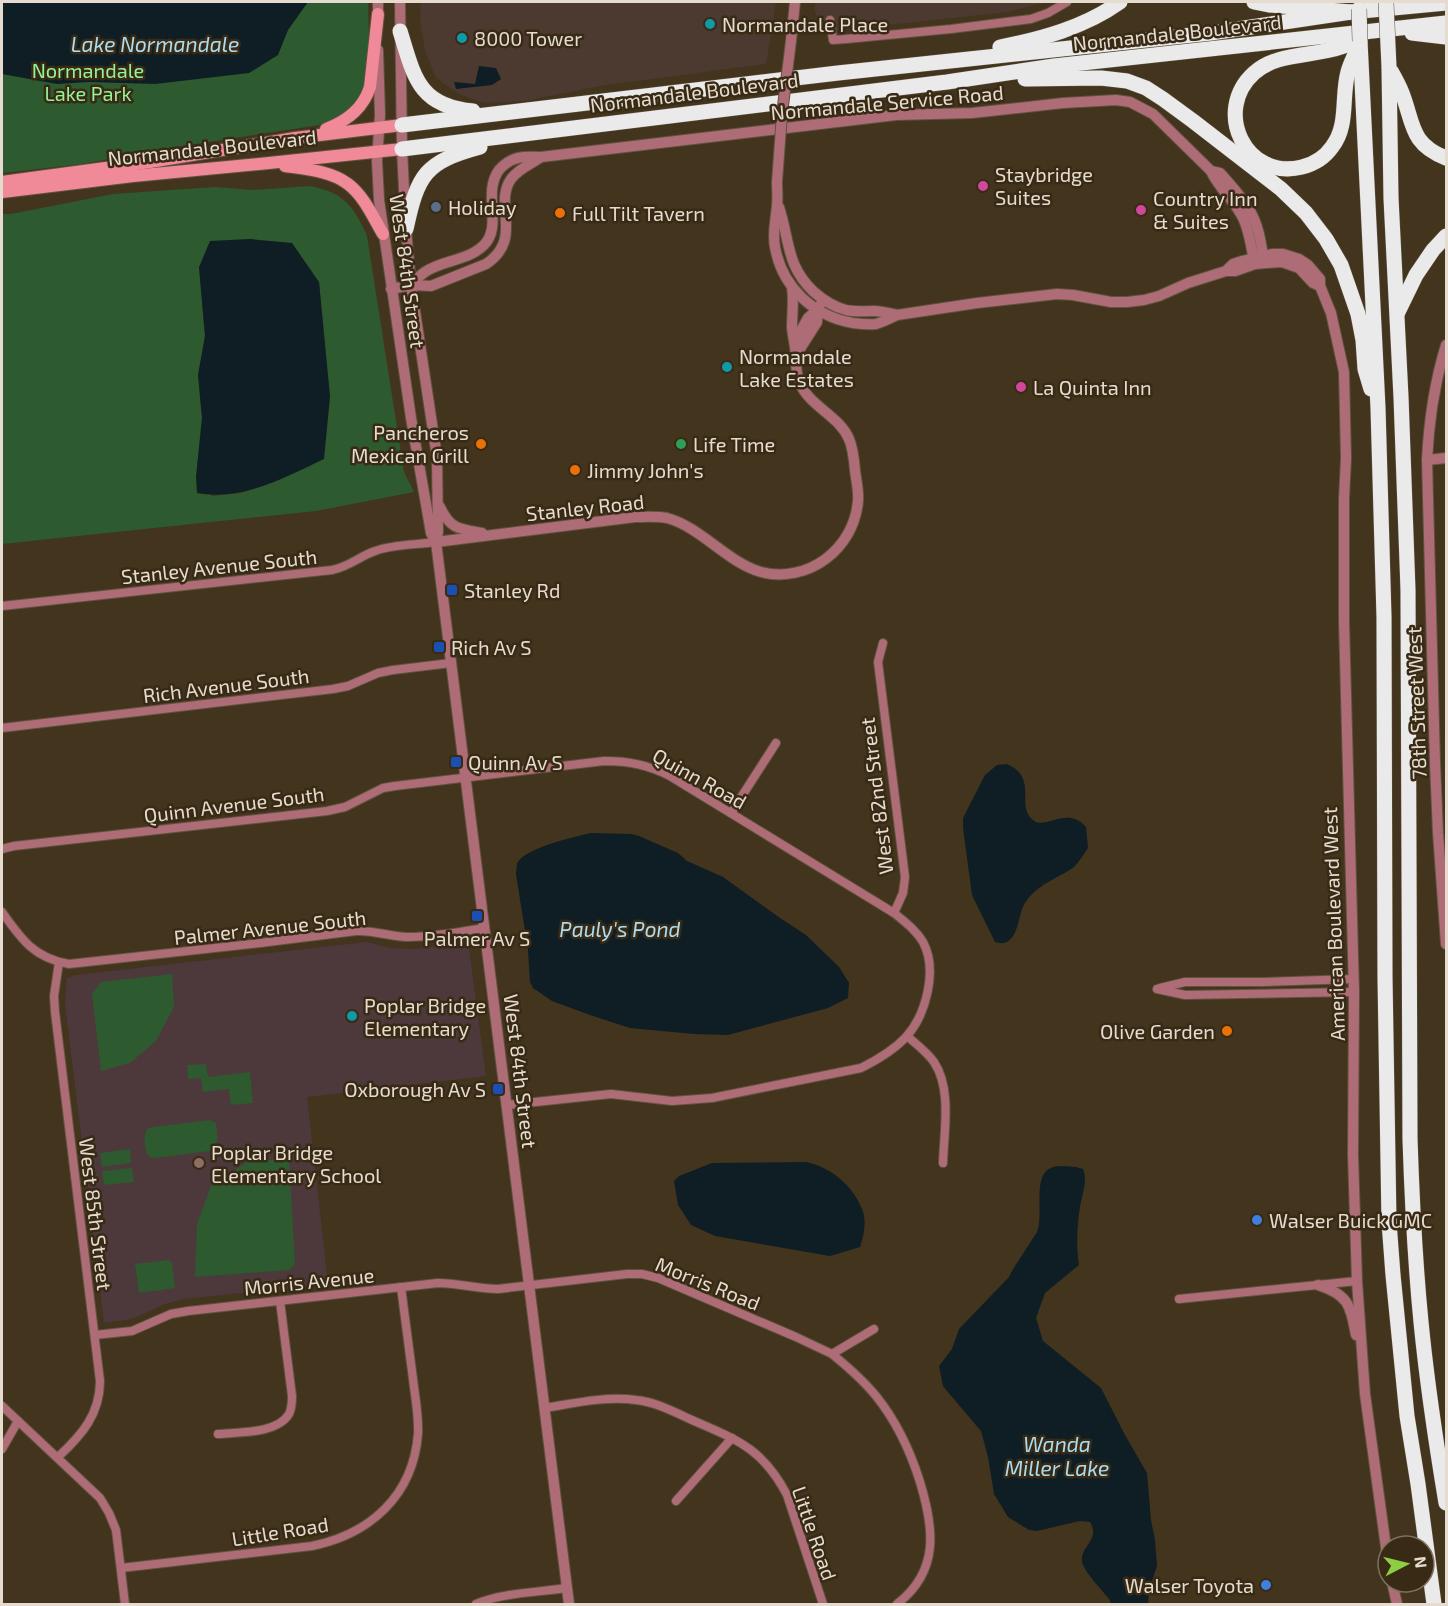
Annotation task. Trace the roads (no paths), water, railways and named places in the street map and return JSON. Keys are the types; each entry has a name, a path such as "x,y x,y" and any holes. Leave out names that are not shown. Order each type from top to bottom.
{"highway":[{"path":"888,69 1025,43 1089,20 1120,2"},
{"path":"1254,2 1269,5 1358,7 1446,3"},
{"path":"1386,2 1391,198 1408,590 1410,1140 1421,1320 1446,1503"},
{"path":"1358,7 1392,2"},
{"path":"1358,7 1366,37 1354,73 1341,129 1331,149 1307,166 1286,169 1264,163 1247,149 1237,132 1235,110 1240,90 1246,80 1256,71 1283,59 1340,48 1366,37"},
{"name":"Normandale Boulevard","path":"402,125 791,78 1211,33 1358,7"},
{"path":"1391,30 1446,24"},
{"path":"1391,30 1446,37"},
{"name":"Normandale Boulevard","path":"402,149 947,82 1054,66 1366,37 1391,30"},
{"path":"400,31 413,73 433,99 456,110 500,114"},
{"path":"1389,67 1402,93 1411,125 1418,137 1433,152 1446,158"},
{"path":"1354,73 1378,408 1384,617 1388,1202 1407,1416 1434,1605"},
{"path":"947,82 1058,78 1101,78 1127,81 1146,88 1193,121 1281,189 1306,213 1326,239 1341,265 1353,297 1363,340 1365,369 1378,408"},
{"path":"406,229 412,199 428,170 441,160 455,154 523,134"},
{"path":"1396,315 1416,275 1446,236"},
{"path":"1418,1484 1445,1605"}],"main road":[{"path":"295,138 337,125 349,118 364,103 370,87 378,8"},
{"name":"Normandale Boulevard","path":"2,182 150,162 295,138 402,125"},
{"name":"Normandale Boulevard","path":"2,192 133,176 402,149"},
{"path":"269,163 324,173 346,183 363,201 383,234"}],"street":[{"name":"West 84th Street","path":"400,2 402,149 406,229 411,285 435,447 438,504 436,542 570,1605"},
{"name":"American Boulevard West","path":"795,2 782,114 777,182 778,204 773,232 780,264 792,287 803,300 817,310 839,319 863,324 877,324 897,315 1057,294 1110,302 1127,302 1160,296 1188,283 1226,271 1235,271 1259,260 1282,262 1299,268 1320,286 1331,312 1344,372 1346,458 1343,599 1354,992 1353,1155 1357,1281 1365,1383 1384,1534"},
{"path":"830,20 833,40 1031,19 1048,13 1067,2"},
{"name":"West 84th Street","path":"378,8 379,200 411,418 431,533 436,542"},
{"name":"Normandale Service Road","path":"411,285 425,272 480,249 486,243 492,227 492,185 503,165 512,159 896,115 972,113 1116,100 1130,102 1153,114 1211,171 1216,182 1244,218 1259,260"},
{"name":"Normandale Service Road","path":"411,285 430,286 486,264 493,259 503,245 505,236 507,185 517,171 541,157"},
{"name":"American Boulevard West","path":"778,204 796,270 804,282 823,300 846,310 876,311 897,315"},
{"path":"392,289 411,285"},
{"path":"792,287 794,302 792,327 795,350"},
{"path":"795,350 817,322 817,310 823,300"},
{"path":"1446,345 1434,388 1427,460 1446,458"},
{"name":"Stanley Road","path":"436,542 635,517 664,518 687,527 760,572 776,574 799,572 818,564 843,544 850,530 858,502 850,440 839,423 815,403 800,383 795,370 795,350"},
{"name":"78th Street West","path":"1427,460 1436,786 1446,944"},
{"path":"438,504 452,526 490,535"},
{"name":"Stanley Avenue South","path":"2,606 332,570 350,565 376,550 436,542"},
{"name":"West 82nd Street","path":"883,643 878,662 905,877 903,893 894,914"},
{"name":"Rich Avenue South","path":"2,728 333,689 348,686 385,671 451,663"},
{"path":"731,813 776,743"},
{"name":"Quinn Road","path":"466,778 604,761 638,763 655,768 894,914"},
{"name":"Quinn Avenue South","path":"2,849 327,811 345,807 383,788 466,778"},
{"path":"2,912 26,944 47,958 59,962"},
{"path":"507,1105 611,1094 672,1101 712,1098 861,1068 877,1060 907,1036 923,1006 928,990 929,958 923,943 915,931 894,914"},
{"name":"Palmer Avenue South","path":"59,962 80,963 366,930 396,936 417,937 484,928"},
{"name":"West 85th Street","path":"58,1457 92,1418 100,1394 55,1011 54,996 59,962"},
{"path":"1353,979 1185,982 1157,989 1185,995 1354,992"},
{"path":"907,1036 932,1059 943,1083 945,1096 943,1163"},
{"name":"Morris Road","path":"530,1286 642,1274 668,1282 832,1354"},
{"path":"1179,1299 1357,1281"},
{"name":"Morris Avenue","path":"94,1335 132,1331 171,1314 188,1311 401,1287 453,1283 483,1289 530,1286"},
{"path":"1318,1285 1340,1294 1351,1310 1365,1383"},
{"name":"Little Road","path":"121,1568 332,1542 369,1523 385,1509 408,1474 418,1433 401,1287"},
{"path":"219,1434 265,1429 274,1426 289,1414 292,1395 280,1301"},
{"path":"874,1329 832,1354 865,1383 894,1420 912,1458 927,1507 931,1542 928,1558 913,1589 900,1604"},
{"name":"Little Road","path":"545,1408 605,1400 637,1400 668,1409 741,1442 755,1452 779,1479 787,1495 823,1605"},
{"path":"2,1406 100,1498 116,1530 125,1605"},
{"path":"2,1449 18,1421"},
{"path":"676,1501 732,1438"},
{"path":"476,1605 500,1597 567,1588"}],"water":[{"name":"Lake Normandale","path":"2,2 308,2 288,30 278,55 249,73 155,84 89,82 57,84 2,74"},
{"path":"479,66 496,68 501,79 492,85 456,89 454,82 475,84"},
{"path":"250,239 292,243 319,282 330,397 324,459 278,480 246,491 214,495 197,493 196,477 202,418 198,375 205,336 199,267 210,241"},
{"path":"1007,764 1017,770 1022,777 1025,784 1026,807 1033,820 1038,823 1064,818 1079,821 1086,827 1088,848 1074,867 1041,886 1030,896 1022,908 1013,936 1009,941 1003,943 995,942 972,895 963,818 985,775 997,765"},
{"name":"Pauly's Pond","path":"591,833 639,836 678,853 687,861 723,877 806,935 839,967 849,983 848,998 828,1008 728,1035 630,1028 552,1001 533,988 530,982 528,950 516,874 517,864 521,858 539,848"},
{"path":"806,1162 832,1173 853,1193 864,1213 864,1233 860,1247 830,1256 715,1236 691,1225 678,1205 674,1181 679,1176 712,1163"},
{"name":"Wanda Miller Lake","path":"1056,1167 1083,1169 1085,1178 1079,1214 1077,1251 1079,1265 1045,1293 1036,1318 1043,1341 1101,1388 1147,1473 1157,1566 1149,1590 1148,1604 1110,1604 1110,1600 1089,1575 1083,1565 1082,1556 1093,1534 1090,1522 1080,1521 1037,1531 1029,1530 1008,1517 994,1494 981,1431 943,1386 939,1366 952,1349 959,1329 1009,1277 1037,1232 1040,1187 1045,1172"}],"place":[{"name":"Normandale Place","path":"710,24"},
{"name":"8000 Tower","path":"462,38"},
{"name":"Staybridge Suites","path":"983,186"},
{"name":"Holiday","path":"436,207"},
{"name":"Country Inn & Suites","path":"1141,210"},
{"name":"Full Tilt Tavern","path":"560,213"},
{"name":"Normandale Lake Estates","path":"727,367"},
{"name":"La Quinta Inn","path":"1021,387"},
{"name":"Pancheros Mexican Grill","path":"481,444"},
{"name":"Life Time","path":"681,444"},
{"name":"Jimmy John's","path":"575,470"},
{"name":"Stanley Rd","path":"452,590"},
{"name":"Rich Av S","path":"439,647"},
{"name":"Quinn Av S","path":"456,762"},
{"name":"Palmer Av S","path":"477,916"},
{"name":"Poplar Bridge Elementary","path":"352,1016"},
{"name":"Olive Garden","path":"1227,1031"},
{"name":"Oxborough Av S","path":"498,1089"},
{"name":"Poplar Bridge Elementary School","path":"199,1163"},
{"name":"Walser Buick GMC","path":"1257,1220"},
{"name":"Walser Toyota","path":"1266,1585"}],"park label":[{"name":"Normandale Lake Park","path":"88,82"}]}
